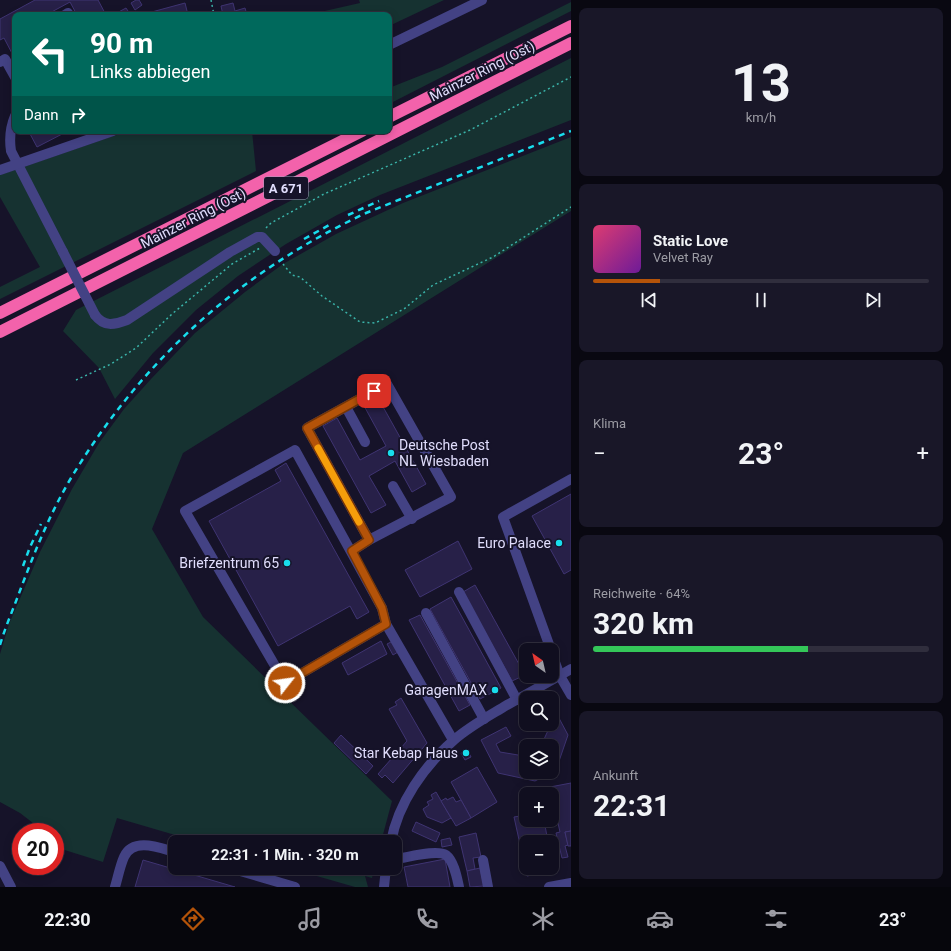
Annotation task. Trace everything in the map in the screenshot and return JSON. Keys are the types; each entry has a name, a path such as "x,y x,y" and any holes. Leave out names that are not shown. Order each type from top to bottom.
{"highway":[{"name":"Mainzer Ring (Ost)","path":"392,116 571,26"},
{"name":"Mainzer Ring (Ost)","path":"0,332 571,44"},
{"name":"Mainzer Ring (Ost)","path":"0,313 356,134"}],"street":[{"path":"392,44 482,0"},
{"path":"0,62 6,59 12,71"},
{"path":"12,124 9,139 11,151 95,315 98,319 107,324 113,325 127,320 230,252 257,237 268,244"},
{"path":"77,143 87,134"},
{"path":"0,170 104,134"},
{"path":"352,551 369,540 412,519 451,497 388,384 307,428 369,540"},
{"path":"346,407 365,442"},
{"path":"386,624 285,683 185,511 296,450 382,608 386,624 454,740"},
{"path":"548,643 503,517 571,479"},
{"path":"393,486 412,519"},
{"path":"459,592 517,700"},
{"path":"426,613 484,719"},
{"path":"393,835 398,818 409,794 431,763 454,740 484,719 571,670"},
{"path":"560,676 571,696"},
{"path":"115,887 124,855 133,847 148,844 168,850"},
{"path":"402,859 437,852 445,855 451,861 459,887"},
{"path":"482,860 488,887"},
{"path":"0,866 11,887"},
{"path":"254,875 295,887"},
{"path":"384,887 385,875"},
{"path":"549,887 571,883"}],"path":[{"path":"211,0 213,12"},
{"path":"76,380 111,364 136,348 172,314 232,264 268,244 265,229 271,223 324,194 470,130 571,77"},
{"path":"283,264 292,275 300,278 322,296 360,322 374,323 404,309 433,285 493,257 571,207"}],"green space":[{"path":"359,0 444,0 392,25 392,12 320,12 360,3"},
{"path":"571,2 571,11 392,102 392,87 442,67"},
{"path":"571,58 571,120 380,195 337,215 286,244 238,276 196,310 153,353 115,399 99,368 63,331 76,310"},
{"path":"119,134 252,134 256,171 0,299 0,287 40,267 0,197 0,175"},
{"path":"571,137 571,211 183,453 152,529 203,617 392,801 383,835 175,835 117,818 103,862 64,850 64,823 33,823 20,813 0,802 0,654 9,624 40,552 72,489 99,443 124,409 195,333 245,292 283,264 336,234 403,203"},
{"path":"313,875 373,875 372,878 365,876 368,887 355,887"}],"building":[{"path":"35,0 98,0 104,12 75,12 70,2 52,12 13,12"},
{"path":"139,0 142,5 135,10 131,3"},
{"path":"185,3 187,12 152,12"},
{"path":"233,3 235,11 245,8 246,12 222,12 221,6"},
{"path":"126,8 128,11 126,12 119,12"},
{"path":"12,12 12,53 4,38 0,40 0,19"},
{"path":"30,134 62,134 37,147"},
{"name":"Deutsche Post NL Wiesbaden","path":"377,396 426,484 412,492 395,461 369,476 386,505 371,513 323,426 337,418 360,460 386,446 363,404"},
{"name":"Briefzentrum 65","path":"286,463 369,612 357,619 350,606 278,646 209,521 281,481 275,470"},
{"name":"Euro Palace","path":"571,494 571,570 564,574 532,516"},
{"path":"458,541 472,569 420,597 405,570"},
{"path":"475,585 519,664 519,678 512,681 463,592"},
{"path":"451,597 501,688 480,699 430,609"},
{"path":"420,615 470,705 459,711 409,620"},
{"path":"381,641 387,654 348,675 342,663"},
{"path":"393,641 398,652 393,655 387,644"},
{"path":"401,698 427,743 393,783 385,775 382,778 378,774 407,741 389,709 397,705 395,702"},
{"path":"559,718 568,735 559,761 559,739 544,739 548,731 559,731"},
{"path":"506,727 511,736 496,744 500,752 519,755 519,778 498,773 481,740"},
{"path":"341,735 373,766 366,774 334,743"},
{"path":"467,749 471,757 465,760 461,753"},
{"path":"477,767 497,802 471,818 451,782"},
{"path":"526,779 539,779 535,781"},
{"path":"571,783 571,831 565,832 568,845 565,846 568,857 562,858 559,846 559,835 556,835 556,833 560,832 559,787 550,787"},
{"path":"436,792 451,818 442,823 427,817 423,809 429,805 427,802 433,799 431,795"},
{"path":"453,797 456,802 461,800 471,818 456,826 441,801 446,798 447,800"},
{"path":"519,816 519,827 545,827 547,835 519,835 519,840 514,817"},
{"path":"416,822 440,833 436,842 412,831"},
{"path":"571,831 571,846 568,846 565,832"},
{"path":"476,833 481,857 473,858 475,869 467,871 459,837"},
{"path":"450,838 452,845 442,847 441,840"},
{"path":"445,859 450,887 408,887 404,867"},
{"path":"143,860 168,867 168,875 194,875 235,887 135,887"},
{"path":"480,868 484,886 470,887 467,871"}],"railway":[{"path":"0,645 42,536 71,478 99,435 130,395 163,357 198,323 236,291 320,236 366,213 571,131"},
{"path":"348,215 379,201"},
{"path":"304,239 331,224"},
{"path":"23,566 41,524"}],"slow traffic":[{"path":"318,448 359,522"}],"place":[{"name":"Deutsche Post NL Wiesbaden","path":"391,453"},
{"name":"Euro Palace","path":"559,543"},
{"name":"Briefzentrum 65","path":"287,563"},
{"name":"GaragenMAX","path":"495,690"},
{"name":"Star Kebap Haus","path":"466,753"}],"route":[{"path":"285,683 386,624 382,608 352,551 369,540 307,428 374,391"}]}
